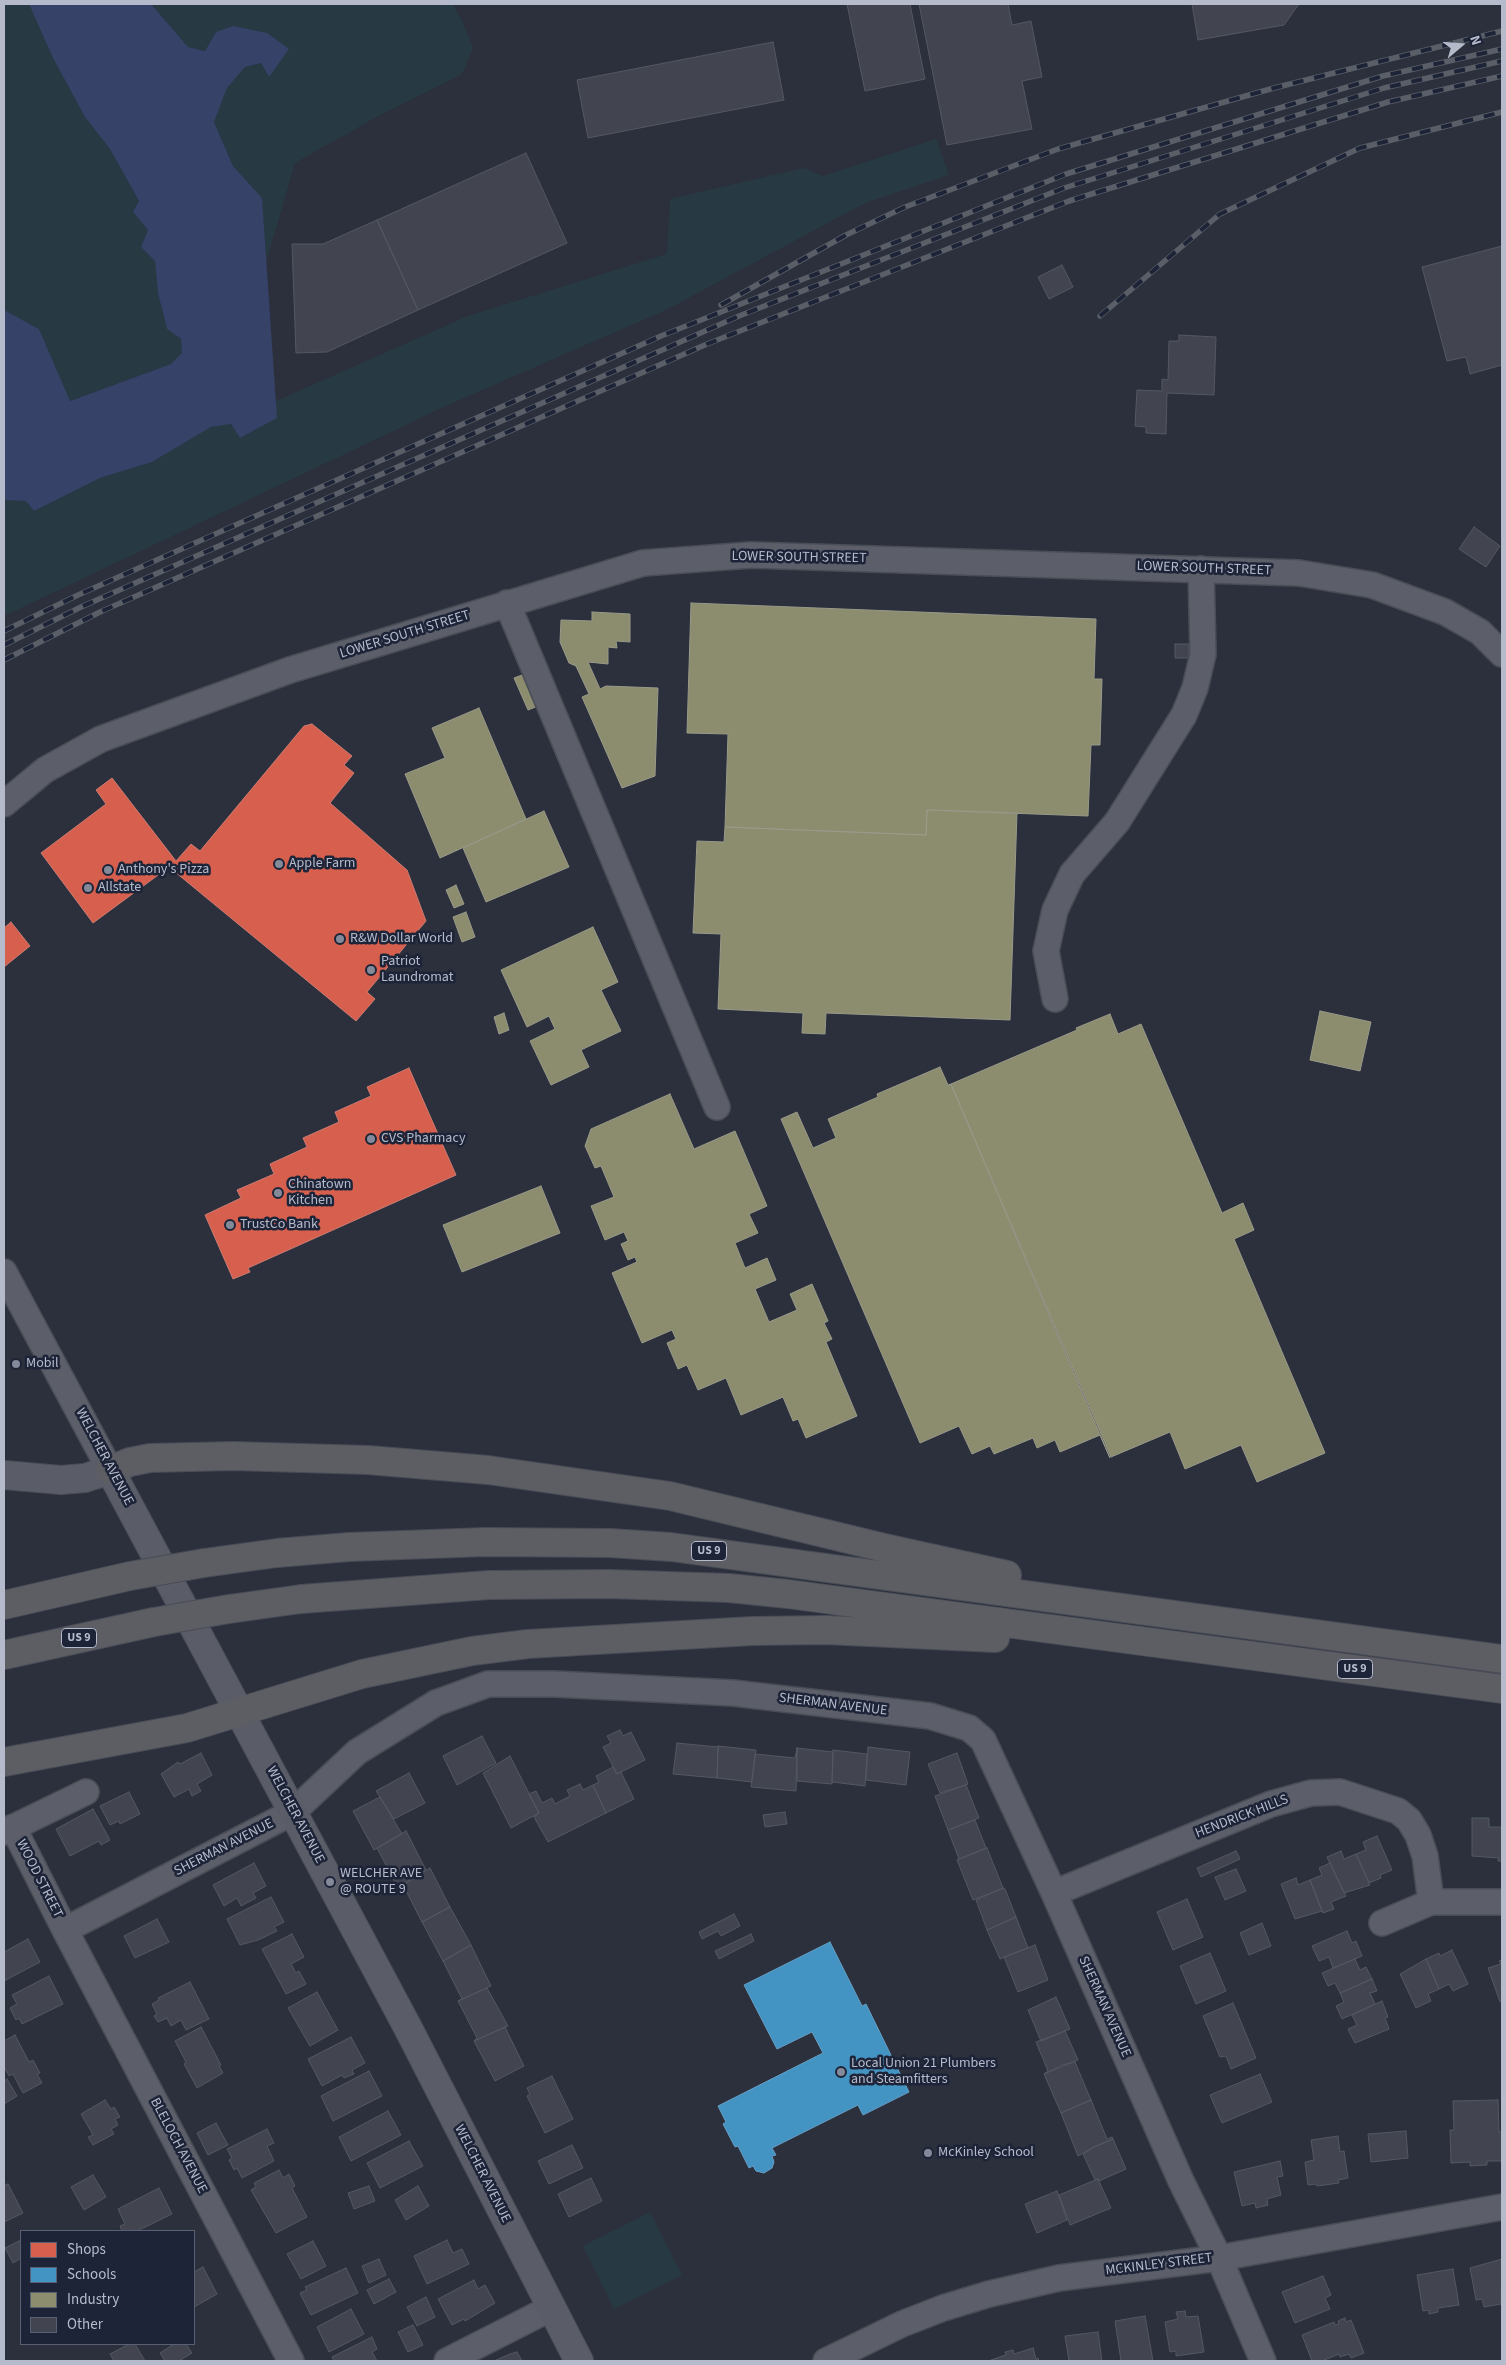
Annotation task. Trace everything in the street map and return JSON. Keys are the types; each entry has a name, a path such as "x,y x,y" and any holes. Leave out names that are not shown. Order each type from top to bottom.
{"highway":[{"path":"110,1470 130,1462 150,1458 303,1457 432,1464 548,1477 670,1496 885,1548 1211,1620"},
{"name":"US 9","path":"4,1605 130,1576 204,1562 277,1553 349,1547 476,1542 565,1542 671,1547 1502,1659"},
{"name":"US 9","path":"4,1655 154,1622 301,1598 489,1584 669,1585 788,1594 1502,1689"},
{"path":"4,1762 187,1728 309,1689 417,1661 472,1651 589,1640 743,1632 826,1630 1207,1650"}],"street":[{"name":"LOWER SOUTH STREET","path":"4,804 45,770 100,739 290,670 643,563 751,555 1299,573 1372,585 1446,612 1480,632 1502,654"},
{"path":"1055,998 1046,951 1055,910 1072,874 1117,822 1184,715 1195,688 1203,654 1200,569"},
{"path":"507,603 717,1107"},
{"name":"WELCHER AVENUE","path":"4,1272 241,1712 579,2361"},
{"path":"4,1476 61,1480 85,1478 110,1470"},
{"name":"SHERMAN AVENUE","path":"65,1930 293,1812 357,1752 436,1703 488,1684 554,1684 733,1693 930,1716 969,1728 983,1740 1054,1893 1181,2181 1219,2258 1263,2361"},
{"name":"WOOD STREET","path":"65,1930 9,1830 86,1792"},
{"name":"HENDRICK HILLS","path":"1054,1893 1271,1804 1311,1793 1340,1792 1398,1811 1409,1820 1418,1835 1425,1856 1431,1902"},
{"path":"1382,1923 1431,1902 1502,1902"},
{"name":"BLELOCH AVENUE","path":"65,1930 291,2361"},
{"name":"MCKINLEY STREET","path":"826,2361 902,2324 989,2294 1058,2278 1219,2258 1502,2207"},
{"path":"447,2361 551,2308"}],"shaded area":[{"path":"4,4 29,4 53,58 85,117 110,149 139,201 133,212 148,230 141,247 155,261 158,293 167,329 181,339 182,354 171,364 69,401 39,329 4,310"},
{"path":"151,4 453,4 473,48 462,74 380,115 295,163 266,262 262,198 233,166 214,122 227,88 245,67 261,63 269,77 288,49 216,32 205,51 188,47"},
{"path":"936,139 949,175 865,203 666,310 450,404 4,616 4,500 26,501 34,511 100,478 152,462 211,427 231,424 240,438 276,418 276,401 468,316 667,254 670,199 804,168 823,176"},
{"path":"650,2212 682,2275 614,2309 583,2246"}],"water":[{"path":"29,4 151,4 188,47 205,51 216,32 233,26 267,33 289,49 269,77 261,63 245,67 227,88 214,122 233,166 262,198 277,418 240,438 231,424 211,427 152,462 100,478 34,511 26,501 4,500 4,310 39,329 70,401 171,364 182,353 181,339 167,329 158,293 155,261 141,247 148,230 133,212 139,201 110,149 85,117 53,58"}],"building: Shops":[{"path":"312,724 352,756 344,765 354,773 330,803 407,870 426,921 367,992 375,999 356,1021 169,867 93,923 41,853 106,804 96,790 112,778 176,861 191,844 200,851 304,726"},
{"path":"11,922 30,946 4,967 4,928"},
{"path":"409,1068 456,1175 248,1268 250,1272 233,1279 205,1215 241,1198 237,1190 274,1174 270,1164 307,1147 303,1138 339,1122 335,1112 371,1096 367,1087"}],"building: Schools":[{"name":"Local Union 21 Plumbers and Steamfitters","path":"830,1942 862,2006 866,2004 909,2092 863,2115 858,2105 772,2148 776,2155 772,2156 774,2162 772,2168 764,2173 756,2171 753,2166 749,2168 738,2146 735,2147 723,2124 726,2122 718,2106 823,2053 812,2032 777,2049 744,1985"}],"building: Industry":[{"path":"691,603 1096,619 1094,679 1102,679 1100,745 1091,745 1088,816 927,810 926,835 725,827 728,734 687,733"},
{"path":"592,612 630,614 630,642 616,641 617,648 608,647 608,664 588,662 600,689 606,686 658,688 655,776 622,788 582,697 589,694 576,666 569,663 560,642 561,620 592,621"},
{"path":"530,672 543,704 528,710 514,678"},
{"path":"479,708 526,819 440,858 405,774 445,758 432,728"},
{"path":"927,810 1017,813 1010,1020 826,1013 825,1034 802,1033 803,1013 718,1009 721,934 693,933 697,841 724,842 725,827 926,835"},
{"path":"544,811 569,867 486,902 463,848"},
{"path":"456,885 464,904 454,908 446,890"},
{"path":"466,912 475,937 462,942 453,917"},
{"path":"593,927 618,982 601,990 621,1031 581,1050 589,1067 551,1085 530,1041 555,1029 549,1016 527,1027 501,970"},
{"path":"1320,1011 1371,1022 1360,1071 1310,1060"},
{"path":"504,1013 509,1030 499,1034 494,1017"},
{"path":"1110,1014 1118,1034 1141,1024 1222,1213 1243,1203 1254,1230 1234,1239 1325,1453 1257,1482 1241,1445 1185,1469 1170,1432 1111,1457 951,1084"},
{"path":"940,1067 948,1085 951,1084 1110,1458 1100,1435 1060,1452 1055,1440 1037,1448 1033,1438 994,1454 990,1446 972,1454 959,1426 920,1443 781,1119 797,1112 813,1148 836,1138 828,1119 878,1097 877,1094"},
{"path":"670,1094 694,1149 735,1131 767,1206 749,1214 758,1233 735,1243 745,1268 767,1258 776,1280 755,1289 769,1322 797,1310 790,1294 812,1284 828,1321 824,1323 832,1339 826,1342 857,1416 806,1438 798,1419 793,1421 783,1397 741,1415 726,1378 698,1390 687,1365 678,1369 667,1343 676,1339 672,1330 642,1343 612,1273 637,1262 635,1257 628,1260 621,1244 628,1241 624,1232 605,1240 591,1206 614,1197 601,1166 595,1168 585,1146 591,1129"},
{"path":"541,1186 560,1233 462,1272 443,1225"}],"building: Other":[{"path":"847,4 910,4 925,79 865,91"},
{"path":"919,4 1008,4 1012,25 1031,21 1042,77 1022,81 1032,129 947,145"},
{"path":"1192,4 1299,4 1284,25 1198,40"},
{"path":"773,42 784,100 588,138 577,80"},
{"path":"526,153 567,243 418,310 377,220"},
{"path":"377,220 418,310 327,352 296,353 292,244 323,244"},
{"path":"1502,246 1502,365 1470,374 1466,357 1447,361 1422,267"},
{"path":"1062,265 1073,287 1049,299 1038,277"},
{"path":"1179,335 1216,337 1214,395 1167,393 1166,434 1146,433 1146,427 1135,426 1137,390 1162,391 1162,379 1168,380 1169,341 1179,341"},
{"path":"1474,527 1500,546 1486,567 1459,549"},
{"path":"1175,644 1189,644 1189,658 1175,658"},
{"path":"620,1730 623,1736 631,1732 645,1760 617,1774 603,1747 611,1743 607,1736"},
{"path":"482,1736 496,1763 457,1785 443,1756"},
{"path":"677,1743 718,1747 717,1778 673,1774"},
{"path":"718,1746 756,1750 752,1782 717,1778"},
{"path":"868,1747 910,1752 906,1785 866,1780"},
{"path":"797,1748 833,1752 832,1784 797,1781"},
{"path":"797,1748 796,1791 751,1787 755,1754 795,1758"},
{"path":"833,1750 867,1754 865,1786 832,1782"},
{"path":"201,1753 212,1775 197,1784 201,1791 192,1796 189,1789 174,1797 161,1774 178,1762 180,1764"},
{"path":"957,1753 968,1784 940,1793 928,1764"},
{"path":"510,1756 539,1813 511,1828 483,1773"},
{"path":"613,1767 617,1774 621,1772 634,1799 606,1813 593,1785 599,1782 596,1776"},
{"path":"409,1773 425,1803 394,1819 376,1791"},
{"path":"580,1784 583,1790 593,1785 606,1813 548,1842 534,1817 539,1813 529,1794 536,1791 542,1803 552,1798 555,1804 570,1796 567,1790"},
{"path":"966,1785 979,1818 948,1830 935,1796"},
{"path":"129,1792 140,1814 120,1824 119,1821 110,1825 100,1806"},
{"path":"380,1797 402,1834 374,1850 353,1811"},
{"path":"93,1809 110,1840 101,1845 99,1841 70,1856 56,1829"},
{"path":"785,1812 787,1824 765,1827 763,1815"},
{"path":"1472,1818 1489,1818 1489,1827 1502,1827 1502,1861 1498,1861 1499,1858 1472,1856"},
{"path":"975,1820 986,1848 959,1859 948,1830"},
{"path":"406,1831 426,1870 398,1888 377,1848"},
{"path":"1377,1836 1392,1870 1380,1875 1381,1878 1369,1883 1356,1854 1366,1850 1363,1842"},
{"path":"987,1848 1003,1888 973,1900 957,1860"},
{"path":"1236,1851 1240,1859 1201,1877 1197,1868"},
{"path":"1341,1851 1344,1859 1356,1854 1370,1885 1344,1893 1327,1857"},
{"path":"254,1863 266,1886 253,1893 256,1898 241,1906 237,1898 224,1906 213,1885"},
{"path":"1330,1863 1346,1896 1331,1902 1334,1909 1323,1913 1310,1880 1322,1875 1319,1868"},
{"path":"430,1868 450,1907 422,1922 404,1887 398,1888"},
{"path":"1236,1869 1246,1891 1225,1900 1215,1877"},
{"path":"1296,1878 1298,1885 1310,1880 1322,1911 1295,1919 1281,1884"},
{"path":"1003,1888 1016,1917 987,1930 976,1900"},
{"path":"271,1897 284,1922 274,1927 277,1931 258,1940 240,1945 227,1919"},
{"path":"1187,1899 1203,1937 1173,1950 1157,1912"},
{"path":"450,1907 471,1945 443,1961 422,1922"},
{"path":"734,1914 740,1926 721,1936 718,1931 702,1939 699,1932"},
{"path":"1016,1917 1028,1948 1000,1959 987,1930"},
{"path":"157,1919 169,1942 135,1958 124,1936"},
{"path":"1262,1923 1271,1946 1249,1955 1240,1933"},
{"path":"1347,1931 1352,1943 1356,1941 1362,1956 1333,1968 1329,1957 1319,1961 1312,1946"},
{"path":"292,1934 304,1957 291,1964 296,1973 299,1971 306,1984 286,1994 262,1949"},
{"path":"751,1934 754,1941 719,1959 715,1951"},
{"path":"28,1939 40,1962 4,1981 4,1952"},
{"path":"471,1945 491,1986 458,2001 462,1999 443,1961"},
{"path":"1035,1945 1048,1980 1018,1992 1004,1957"},
{"path":"1452,1950 1468,1984 1453,1991 1449,1984 1439,1989 1426,1959 1439,1953 1440,1956"},
{"path":"1210,1953 1226,1991 1196,2004 1180,1966"},
{"path":"1355,1959 1360,1970 1366,1967 1372,1979 1340,1993 1335,1983 1328,1986 1322,1973"},
{"path":"1426,1959 1439,1989 1428,1994 1431,2001 1416,2008 1400,1974"},
{"path":"1502,1960 1502,2001 1500,2002 1488,1968 1501,1964 1499,1961"},
{"path":"49,1976 63,2004 22,2024 19,2018 16,2020 10,2008 17,2004 12,1995"},
{"path":"1372,1979 1377,1991 1370,1993 1375,2004 1342,2019 1336,2006 1344,2002 1340,1993"},
{"path":"190,1982 209,2019 186,2030 181,2020 171,2026 167,2018 158,2022 154,2016 157,2014 152,2004 159,2000 158,1998"},
{"path":"487,1988 508,2026 474,2041 477,2038 458,2001"},
{"path":"317,1992 338,2030 310,2046 288,2008"},
{"path":"1056,1997 1070,2029 1041,2041 1028,2010"},
{"path":"1382,2001 1388,2017 1385,2018 1389,2029 1355,2043 1348,2029 1357,2025 1352,2015"},
{"path":"1233,2003 1256,2058 1231,2069 1226,2056 1220,2057 1203,2016"},
{"path":"201,2027 221,2065 219,2066 223,2073 197,2088 184,2064 186,2062 175,2041"},
{"path":"505,2027 524,2066 495,2081 474,2041"},
{"path":"1065,2031 1078,2060 1044,2074 1048,2071 1036,2042"},
{"path":"15,2035 29,2062 33,2060 40,2073 37,2074 42,2083 23,2093 13,2074 9,2076 4,2067 4,2041"},
{"path":"351,2037 365,2063 352,2070 354,2074 344,2078 342,2075 322,2086 308,2059"},
{"path":"1075,2062 1091,2100 1061,2113 1044,2074 1062,2065"},
{"path":"369,2071 382,2096 333,2121 321,2096"},
{"path":"1260,2074 1272,2102 1222,2123 1210,2095"},
{"path":"552,2076 573,2119 545,2133 527,2096 530,2094 527,2088"},
{"path":"7,2079 17,2096 4,2104 4,2081"},
{"path":"105,2100 111,2109 114,2107 120,2117 115,2119 118,2125 111,2129 114,2134 93,2145 88,2137 93,2135 81,2114"},
{"path":"1091,2100 1107,2139 1112,2137 1113,2139 1078,2156 1061,2113"},
{"path":"1498,2100 1499,2132 1502,2132 1502,2161 1487,2161 1487,2165 1470,2166 1470,2162 1451,2163 1450,2130 1454,2130 1453,2101"},
{"path":"388,2111 401,2135 351,2161 339,2137"},
{"path":"216,2123 228,2145 208,2155 197,2133"},
{"path":"267,2129 274,2143 267,2146 274,2161 242,2178 237,2168 234,2170 229,2160 232,2158 227,2149"},
{"path":"1406,2131 1408,2158 1371,2162 1368,2134"},
{"path":"1338,2136 1340,2152 1344,2151 1348,2178 1338,2180 1339,2183 1317,2186 1316,2184 1308,2185 1305,2162 1314,2160 1311,2140"},
{"path":"1113,2139 1126,2169 1099,2181 1098,2179 1095,2180 1083,2154"},
{"path":"409,2141 423,2166 380,2188 367,2163"},
{"path":"572,2145 583,2168 549,2184 538,2161"},
{"path":"1280,2161 1283,2176 1277,2177 1281,2195 1267,2199 1268,2205 1256,2208 1255,2203 1242,2206 1234,2172"},
{"path":"279,2170 283,2178 289,2174 295,2186 292,2188 307,2217 276,2233 251,2190 256,2187 254,2183"},
{"path":"93,2175 106,2197 84,2210 71,2187"},
{"path":"591,2178 602,2201 569,2217 558,2194"},
{"path":"1098,2179 1111,2208 1070,2225 1059,2195"},
{"path":"8,2184 23,2213 4,2222 4,2186"},
{"path":"369,2186 375,2201 354,2209 348,2193"},
{"path":"418,2186 429,2206 406,2220 395,2200"},
{"path":"159,2188 172,2214 139,2230 122,2230 120,2226 125,2224 118,2209"},
{"path":"1057,2191 1067,2220 1037,2233 1025,2204"},
{"path":"20,2240 20,2259 13,2263 5,2248"},
{"path":"447,2240 453,2253 462,2249 469,2264 427,2284 414,2256"},
{"path":"313,2241 326,2266 301,2279 287,2254"},
{"path":"379,2259 386,2275 369,2283 362,2266"},
{"path":"1502,2259 1501,2304 1484,2307 1482,2299 1476,2300 1470,2268"},
{"path":"203,2267 217,2294 195,2306 195,2271"},
{"path":"346,2268 358,2293 311,2315 300,2293 307,2290 305,2287"},
{"path":"1453,2269 1459,2305 1438,2308 1438,2312 1429,2314 1429,2310 1423,2311 1417,2275"},
{"path":"1323,2276 1331,2295 1325,2298 1330,2309 1295,2323 1282,2292"},
{"path":"389,2279 396,2292 374,2304 367,2290"},
{"path":"474,2280 478,2289 485,2285 495,2303 465,2321 464,2319 452,2325 438,2299"},
{"path":"426,2297 435,2317 417,2326 407,2307"},
{"path":"351,2309 364,2334 329,2352 317,2327"},
{"path":"1185,2311 1186,2317 1198,2316 1204,2352 1176,2356 1176,2351 1170,2352 1165,2322 1178,2319 1176,2312"},
{"path":"1145,2316 1153,2361 1121,2361 1115,2321"},
{"path":"1345,2318 1346,2322 1351,2320 1364,2353 1351,2358 1349,2354 1340,2357 1339,2354 1322,2361 1312,2361 1302,2335 1334,2322 1335,2325 1339,2324 1338,2321"},
{"path":"413,2325 423,2345 408,2352 398,2332"},
{"path":"1098,2332 1102,2361 1069,2361 1065,2336"},
{"path":"372,2337 377,2349 372,2352 377,2361 334,2361 332,2357"},
{"path":"127,2345 136,2345 145,2361 114,2361 110,2354"},
{"path":"172,2345 187,2345 192,2353 179,2361 165,2361 160,2353"},
{"path":"1033,2348 1036,2359 1038,2358 1039,2361 988,2361 1006,2355 1005,2352 1013,2350 1014,2354"},
{"path":"517,2352 522,2361 494,2361 510,2354"}],"railway":[{"path":"721,305 846,235 905,207 1058,149 1274,88 1502,31"},
{"path":"4,631 78,595 661,336 1066,174 1383,76 1502,49"},
{"path":"4,645 81,607 739,316 1064,188 1384,88 1502,61"},
{"path":"4,660 100,612 707,344 1069,201 1388,102 1502,76"},
{"path":"1100,316 1220,214 1360,148 1502,112"}],"place":[{"name":"Apple Farm","path":"279,864"},
{"name":"Anthony's Pizza","path":"108,870"},
{"name":"Allstate","path":"88,888"},
{"name":"R&W Dollar World","path":"340,939"},
{"name":"Patriot Laundromat","path":"371,970"},
{"name":"CVS Pharmacy","path":"371,1139"},
{"name":"Chinatown Kitchen","path":"278,1193"},
{"name":"TrustCo Bank","path":"230,1225"},
{"name":"Mobil","path":"16,1364"},
{"name":"WELCHER AVE @ ROUTE 9","path":"330,1882"},
{"name":"Local Union 21 Plumbers and Steamfitters","path":"841,2072"},
{"name":"McKinley School","path":"928,2153"}]}
